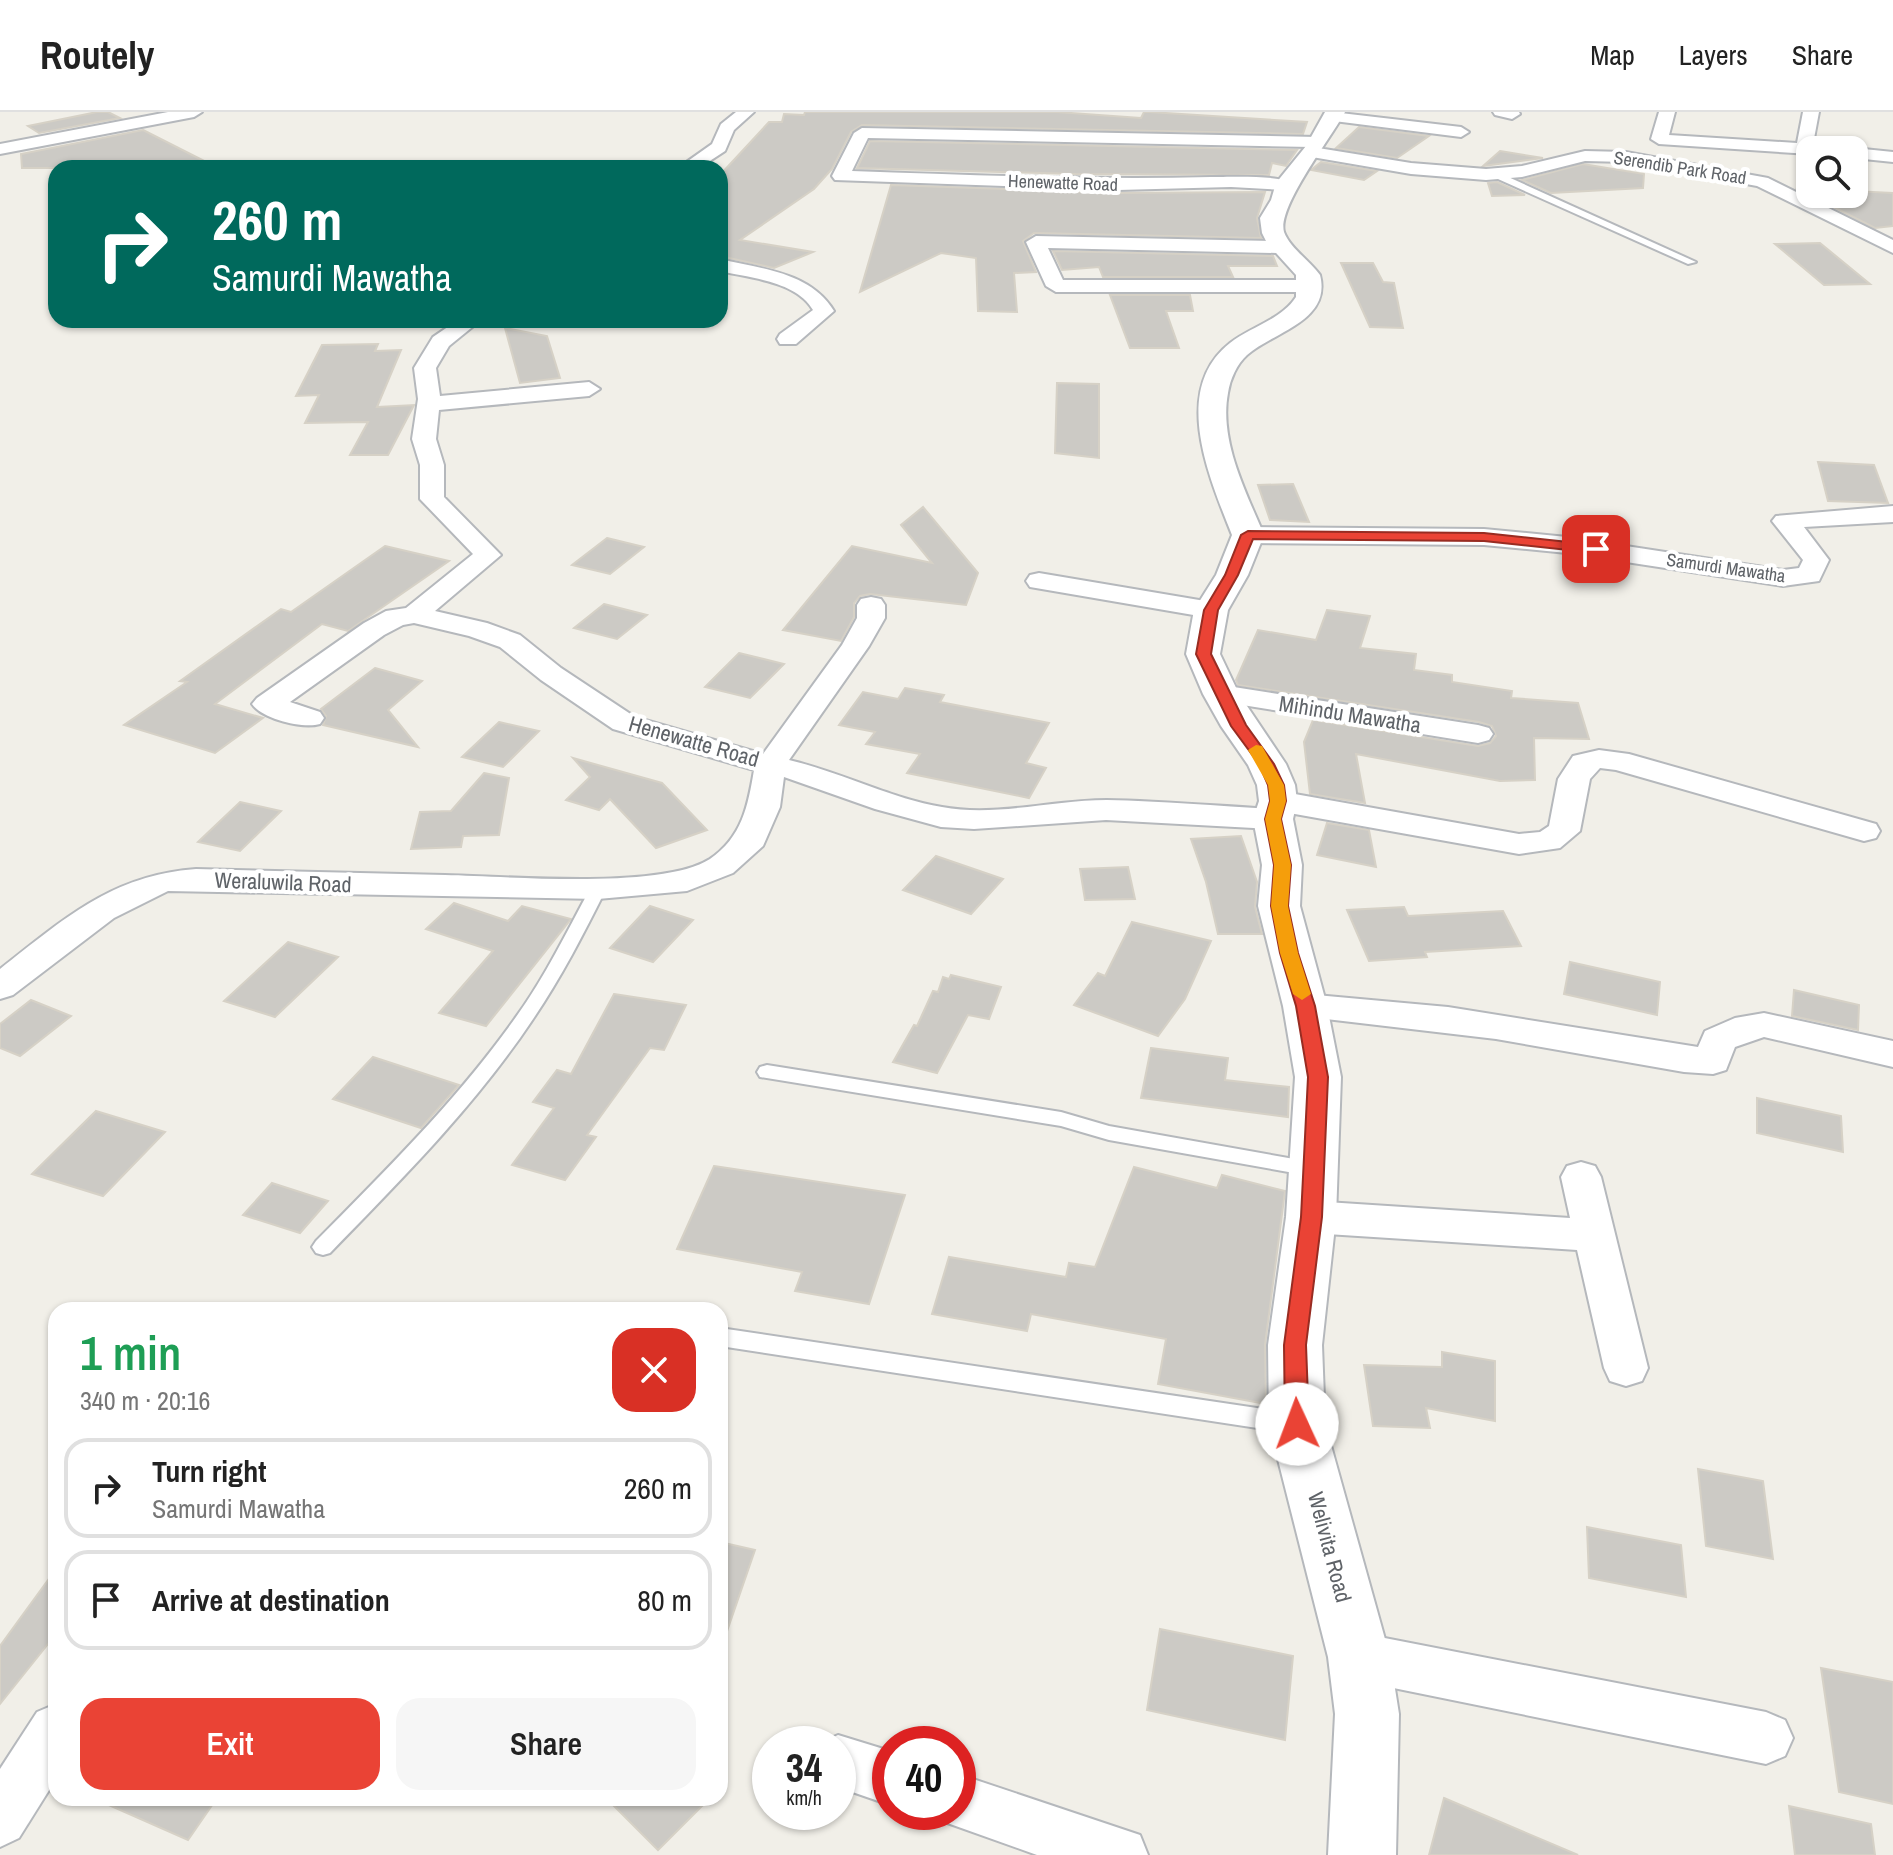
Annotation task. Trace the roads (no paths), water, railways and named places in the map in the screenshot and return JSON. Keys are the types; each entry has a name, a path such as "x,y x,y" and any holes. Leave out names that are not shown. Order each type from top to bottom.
{"street":[{"path":"0,149 194,112"},
{"path":"699,160 719,147 727,128 746,112"},
{"path":"869,112 862,133 1461,132"},
{"path":"1667,112 1659,139 1678,143 1796,148"},
{"path":"1806,136 1811,112"},
{"path":"1277,247 1271,222 1273,212 1284,196 1285,185 1324,131"},
{"name":"Serendib Park Road","path":"1324,131 1428,169 1492,173 1533,169 1576,156 1596,155 1729,174 1762,182 1893,247"},
{"name":"Henewatte Road","path":"862,133 841,176 1118,185 1231,182 1285,185"},
{"path":"1868,154 1893,157"},
{"path":"1248,535 1228,492 1213,440 1214,393 1237,350 1298,310 1308,299 1310,286 1304,266 1277,247 1036,242 1056,286 1310,286"},
{"path":"728,267 803,287 820,299 824,311 788,339"},
{"path":"309,718 277,710 267,704 374,629 396,617 414,615 488,555 432,499 432,465 424,439 428,404 425,368 441,342 460,328"},
{"path":"428,404 589,389"},
{"name":"Samurdi Mawatha","path":"1248,535 1484,537 1567,545 1783,578 1810,575 1816,560 1785,521 1883,515"},
{"name":"Welivita Road","path":"1248,535 1232,575 1211,610 1203,654 1221,694 1272,773 1282,865 1279,906 1305,1006 1318,1077 1311,1217 1295,1345 1297,1424 1359,1657 1367,1714 1362,1855"},
{"path":"1039,581 1211,610"},
{"path":"598,889 687,881 721,866 751,839 764,807 771,764 855,646 871,618 871,605"},
{"name":"Henewatte Road","path":"414,615 477,629 510,641 551,674 624,723 717,752 771,764 941,817 974,819 1106,810 1275,810 1519,844 1548,841 1564,831 1574,779 1584,763 1599,759 1618,761 1864,831"},
{"name":"Mihindu Mawatha","path":"1221,694 1478,734"},
{"name":"Weraluwila Road","path":"0,987 91,918 138,890 164,881 196,879 598,889"},
{"path":"1305,1006 1385,1010 1490,1023 1684,1059 1713,1061 1718,1040 1748,1027 1764,1025 1893,1054"},
{"path":"1581,1177 1626,1368"},
{"path":"1311,1217 1594,1235"},
{"path":"1359,1657 1766,1738"},
{"path":"0,1819 48,1743"},
{"path":"976,1807 1120,1855"}],"lane":[{"path":"1492,173 1691,262"},
{"path":"323,1247 406,1161 486,1066 545,987 598,889"},
{"path":"767,1072 1061,1119 1109,1133 1314,1170"},
{"path":"728,1338 1297,1424"}]}
